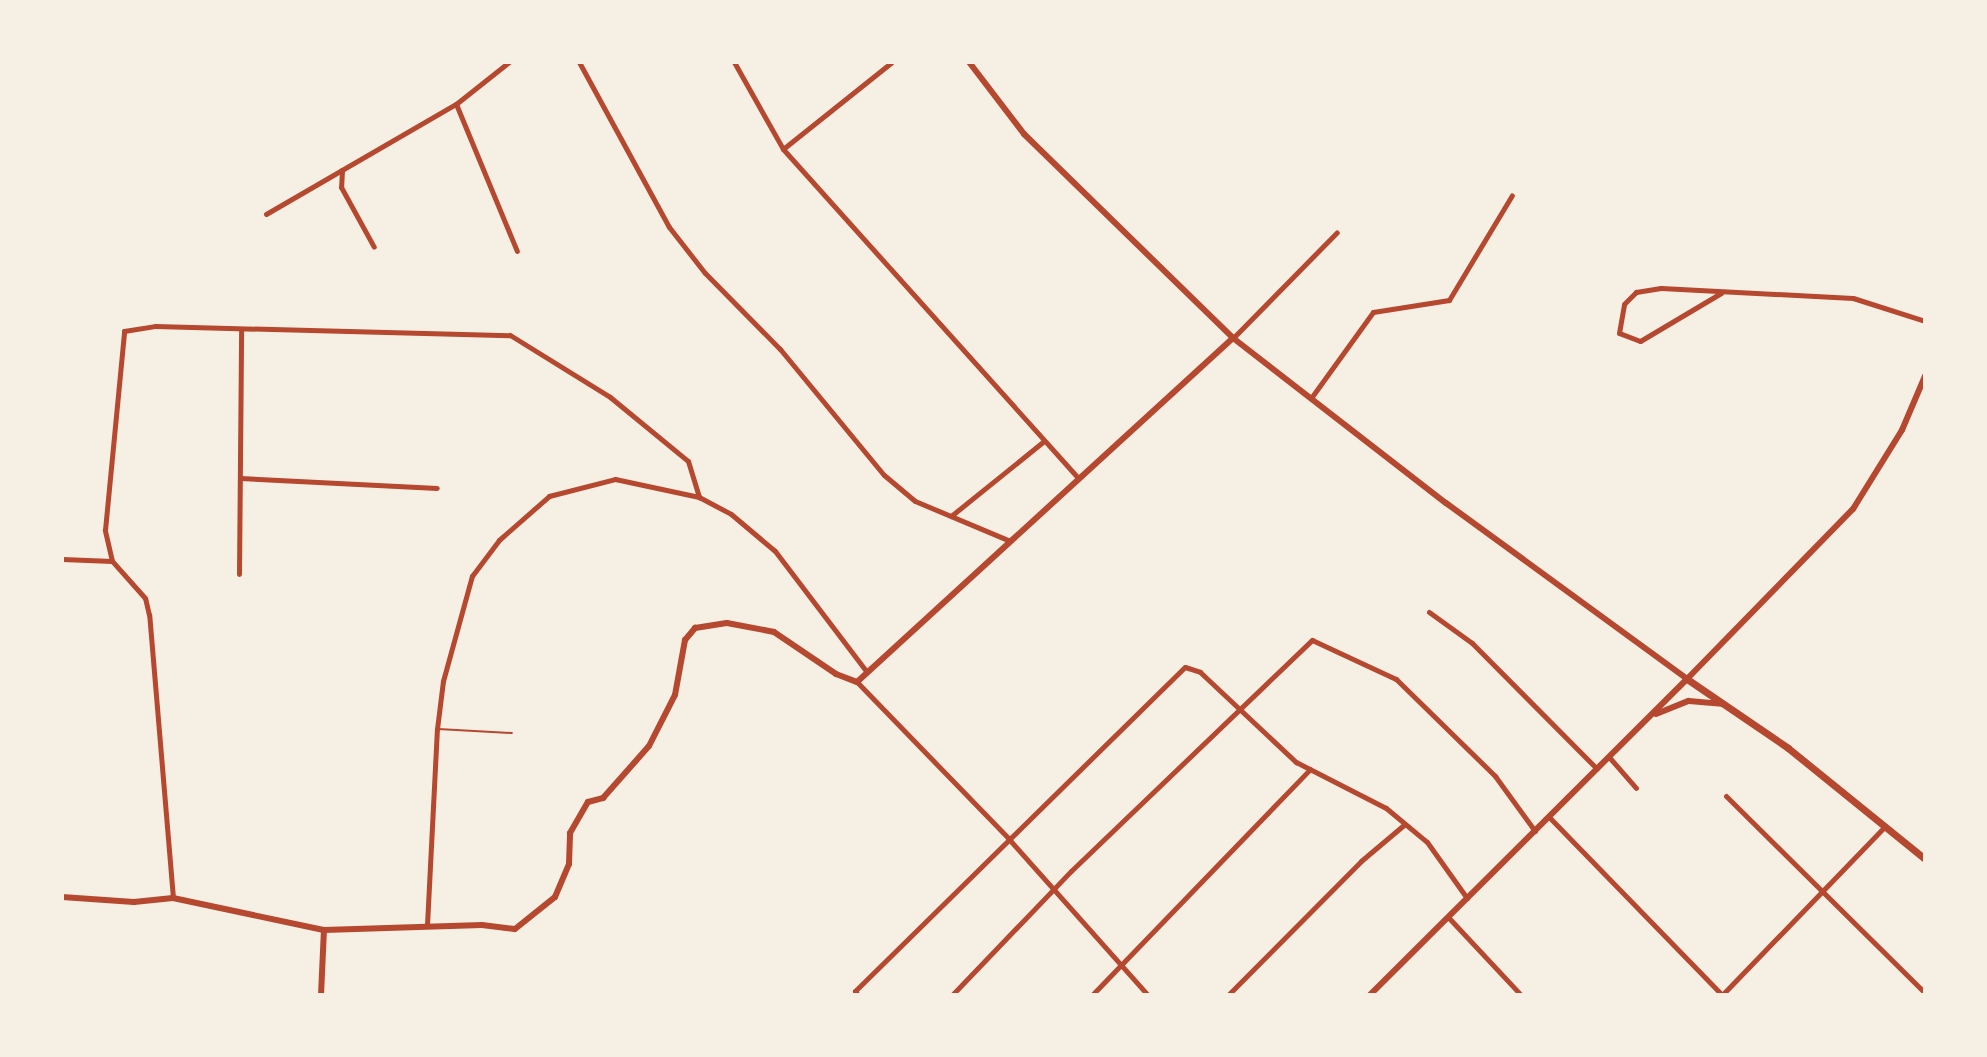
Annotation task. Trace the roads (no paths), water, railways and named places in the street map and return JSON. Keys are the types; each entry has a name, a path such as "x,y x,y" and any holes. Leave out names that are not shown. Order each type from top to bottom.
{"main road":[{"path":"1687,679 1885,825 1925,859"}],"street":[{"path":"266,214 456,104 509,62"},
{"path":"579,62 662,216 705,273 780,349 884,475 915,501 1008,540"},
{"path":"734,62 783,149 1076,476"},
{"path":"783,149 892,62"},
{"path":"969,62 1024,134 1233,338 1310,399 1687,679"},
{"path":"456,104 517,251"},
{"path":"342,169 341,187 374,247"},
{"path":"1310,399 1373,312 1449,300 1512,195"},
{"path":"857,682 1076,476 1233,338 1337,232"},
{"path":"1721,293 1640,341 1619,333 1616,324 1624,304 1636,292 1661,288 1853,298 1925,321"},
{"path":"173,898 149,615 145,598 112,561 106,507 124,331 155,326 510,335 558,362 657,433 688,461 696,474 699,497"},
{"path":"239,574 241,329"},
{"path":"1370,995 1647,720 1853,509 1902,430 1925,376"},
{"path":"951,516 1044,441"},
{"path":"240,478 437,488"},
{"path":"427,925 437,729 443,681 472,576 499,540 549,496 615,479 699,497 731,514 775,551 867,672"},
{"path":"62,559 112,561"},
{"path":"1429,612 1472,643 1597,769"},
{"path":"62,897 134,902 173,898 324,930 427,925 515,929 555,897 569,864 576,821 588,802 603,798 649,746 675,695 685,640 695,628 727,623 774,632 836,674 857,682 1008,838 1052,891 1148,995"},
{"path":"952,995 1052,891 1312,640 1351,655 1396,679 1495,776 1535,831"},
{"path":"857,993 1008,838 1185,667 1200,672 1240,712 1310,769 1336,778 1405,824 1450,869 1467,898"},
{"path":"1647,720 1689,701 1726,705"},
{"path":"1609,757 1636,788"},
{"path":"1092,995 1310,769"},
{"path":"1726,796 1925,993"},
{"path":"1549,817 1722,995 1885,825"},
{"path":"1228,995 1361,861 1405,824"},
{"path":"1448,917 1521,995"},
{"path":"321,995 324,930"}],"lane":[{"path":"437,729 512,733"}]}
